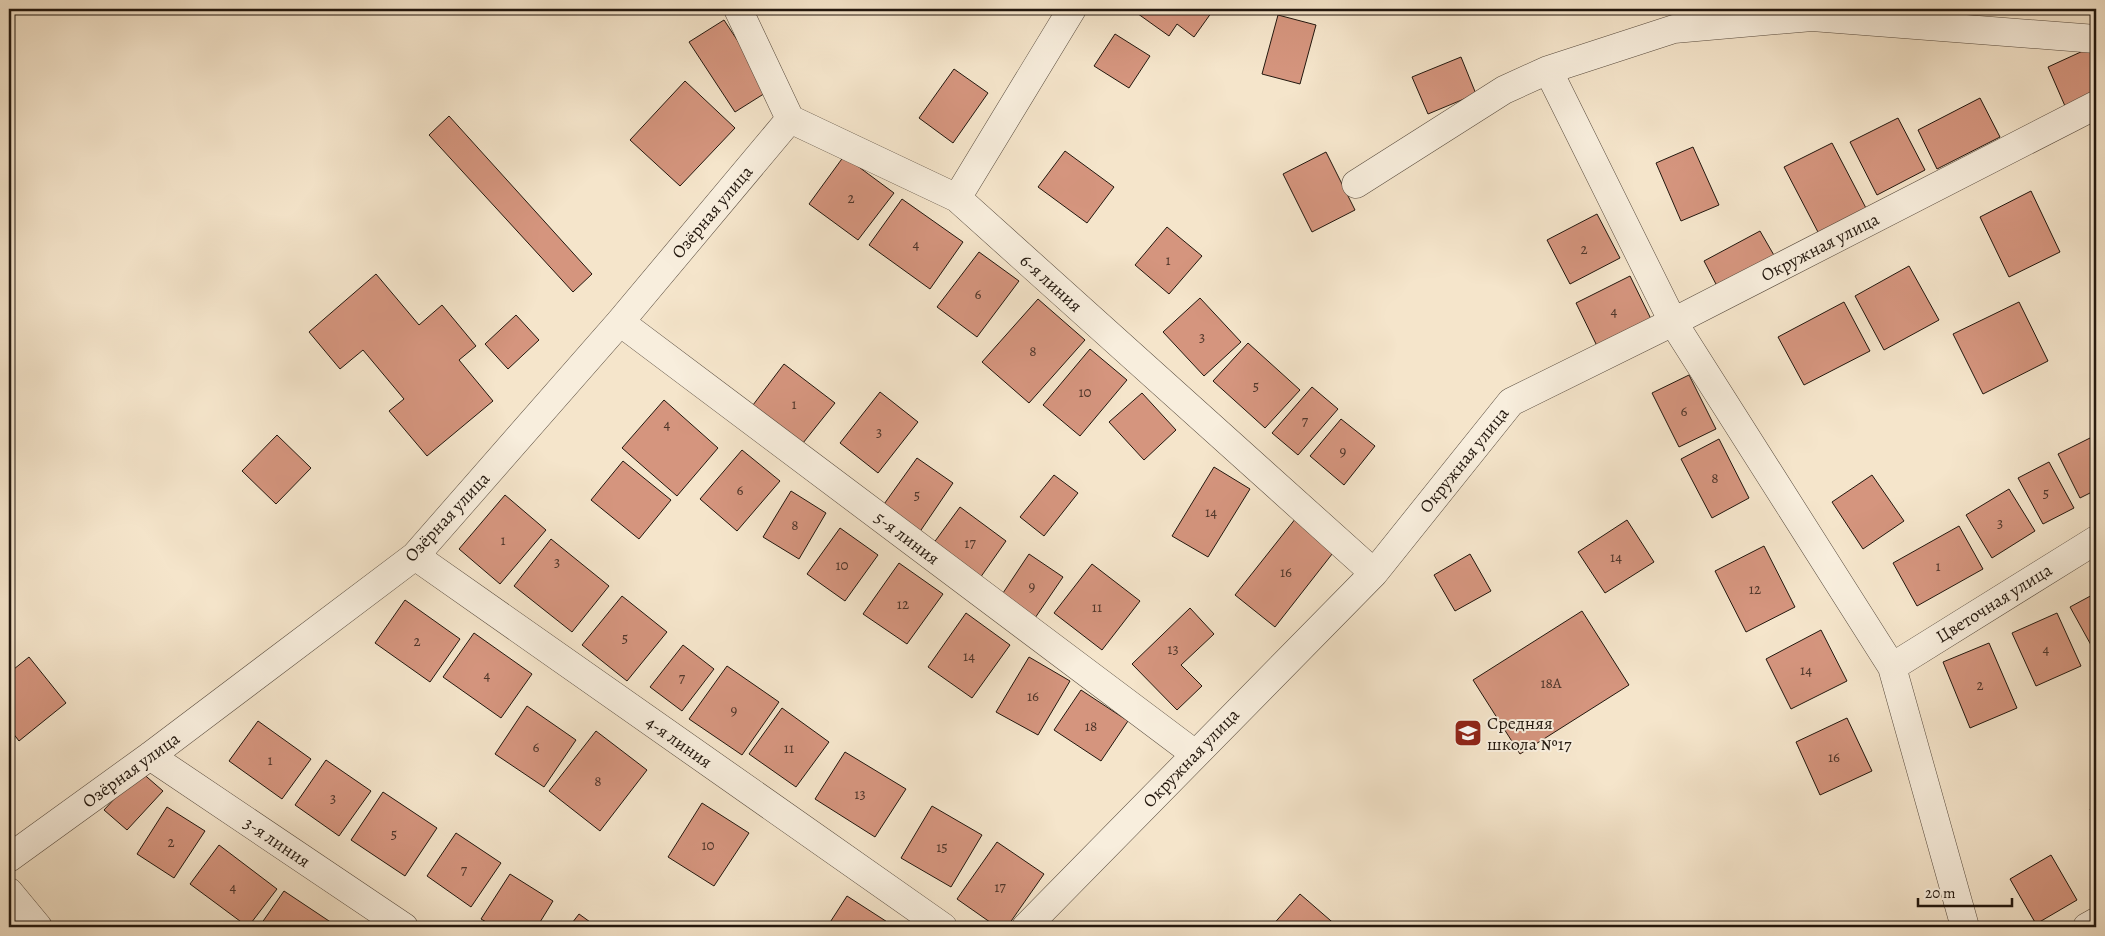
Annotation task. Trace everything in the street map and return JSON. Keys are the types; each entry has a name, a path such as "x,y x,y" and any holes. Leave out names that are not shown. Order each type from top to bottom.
{"street":[{"path":"738,9 790,119"},
{"path":"957,198 1072,9"},
{"path":"1356,184 1504,90 1548,70 1674,29 1812,17 2096,39"},
{"path":"1548,70 1674,322 1892,667 1965,927"},
{"name":"Окружная улица","path":"1026,927 1374,573 1511,402 1674,322 2096,105"},
{"name":"6-я линия","path":"790,119 957,198 1374,573"},
{"name":"Озёрная улица","path":"9,858 150,756 415,556 620,322 790,119"},
{"name":"5-я линия","path":"620,322 1195,754"},
{"name":"Цветочная улица","path":"1892,667 2096,540"},
{"name":"4-я линия","path":"415,556 943,927"},
{"name":"3-я линия","path":"150,756 404,927"},
{"path":"9,892 38,927"},
{"path":"2088,927 2096,922"}],"building":[{"path":"1136,9 1214,9 1194,37 1177,24 1169,36 1134,11"},
{"path":"1278,15 1316,25 1300,84 1262,74"},
{"path":"724,20 770,90 735,112 689,42"},
{"path":"1115,34 1150,56 1129,88 1094,66"},
{"path":"2096,45 2096,92 2065,106 2048,67"},
{"path":"1461,57 1476,94 1428,114 1412,77"},
{"path":"954,69 988,93 953,143 919,118"},
{"path":"685,81 735,128 680,186 630,140"},
{"path":"1980,98 2000,137 1937,169 1918,130"},
{"path":"449,116 592,274 573,292 429,135"},
{"path":"1898,118 1925,170 1877,195 1850,142"},
{"path":"1832,143 1867,210 1819,234 1784,167"},
{"path":"1693,147 1719,205 1681,221 1656,163"},
{"path":"1065,151 1114,187 1087,223 1038,187"},
{"path":"1326,152 1355,210 1312,232 1283,174"},
{"path":"844,156 894,193 858,240 809,204"},
{"path":"2031,191 2060,252 2009,277 1980,217"},
{"path":"902,199 963,242 930,289 869,245"},
{"path":"1597,214 1620,258 1570,284 1547,240"},
{"path":"1167,227 1202,256 1169,294 1135,265"},
{"path":"1760,231 1775,257 1718,288 1704,261"},
{"path":"979,252 1019,281 977,337 937,307"},
{"path":"1909,266 1939,320 1884,350 1855,296"},
{"path":"376,274 419,325 442,305 476,346 459,360 493,401 427,456 389,411 404,399 363,350 340,369 309,332"},
{"path":"1630,276 1651,319 1597,346 1576,303"},
{"path":"1200,298 1241,342 1204,376 1163,332"},
{"path":"1038,299 1085,340 1029,403 982,362"},
{"path":"1844,302 1870,351 1804,385 1778,337"},
{"path":"2019,302 2048,361 1983,394 1953,334"},
{"path":"516,315 539,340 508,369 485,344"},
{"path":"1248,343 1300,390 1265,428 1213,381"},
{"path":"1090,349 1127,380 1080,436 1043,405"},
{"path":"784,364 835,403 803,443 753,405"},
{"path":"1689,375 1716,429 1679,447 1652,393"},
{"path":"1312,387 1338,409 1298,455 1272,433"},
{"path":"880,392 918,422 878,473 840,443"},
{"path":"1142,393 1176,430 1144,460 1109,422"},
{"path":"664,400 718,448 677,496 622,448"},
{"path":"1341,419 1375,446 1344,485 1310,456"},
{"path":"277,435 311,468 276,504 242,471"},
{"path":"2090,438 2096,449 2096,490 2080,498 2058,454"},
{"path":"1719,439 1749,498 1712,518 1681,459"},
{"path":"742,450 780,481 737,531 700,499"},
{"path":"917,458 953,483 919,533 882,507"},
{"path":"623,461 671,500 639,539 591,500"},
{"path":"2049,462 2074,508 2043,524 2018,478"},
{"path":"1214,467 1250,489 1208,557 1172,536"},
{"path":"1054,475 1078,493 1044,536 1020,517"},
{"path":"1872,475 1904,521 1863,549 1832,502"},
{"path":"2009,489 2035,531 1992,558 1966,515"},
{"path":"791,491 826,513 799,559 763,537"},
{"path":"505,495 546,530 500,584 459,549"},
{"path":"960,507 1006,541 980,578 933,544"},
{"path":"1296,518 1336,549 1275,627 1235,595"},
{"path":"1627,520 1654,562 1605,593 1578,552"},
{"path":"1959,526 1983,569 1917,606 1893,563"},
{"path":"840,528 878,555 845,601 807,574"},
{"path":"551,539 609,586 572,632 514,586"},
{"path":"1764,546 1795,607 1746,632 1715,571"},
{"path":"1029,554 1063,577 1035,618 1001,596"},
{"path":"1470,554 1491,591 1455,611 1434,575"},
{"path":"899,563 943,594 907,644 863,614"},
{"path":"1092,564 1140,601 1102,650 1054,613"},
{"path":"2096,593 2096,642 2091,645 2070,607"},
{"path":"622,596 667,632 627,681 582,645"},
{"path":"405,600 460,639 430,682 375,643"},
{"path":"1190,608 1214,634 1181,665 1202,686 1177,710 1132,664"},
{"path":"1582,611 1629,685 1520,754 1473,680"},
{"path":"966,613 1010,645 972,698 928,667"},
{"path":"2057,613 2081,666 2036,686 2012,633"},
{"path":"1821,630 1847,681 1791,709 1766,659"},
{"path":"474,633 532,674 501,718 443,677"},
{"path":"1989,643 2017,708 1970,728 1943,662"},
{"path":"683,645 714,669 682,711 650,687"},
{"path":"29,657 66,703 19,741 9,728 9,673"},
{"path":"1029,657 1070,681 1038,735 996,712"},
{"path":"727,666 779,702 742,755 689,719"},
{"path":"1081,690 1128,721 1101,761 1054,730"},
{"path":"527,706 576,740 544,787 495,754"},
{"path":"782,708 829,742 796,787 749,754"},
{"path":"1847,718 1872,771 1820,795 1796,742"},
{"path":"258,721 311,759 282,799 229,761"},
{"path":"596,731 647,770 600,831 549,791"},
{"path":"845,752 906,789 875,837 815,799"},
{"path":"326,760 371,791 339,836 295,805"},
{"path":"140,771 163,791 127,830 104,810"},
{"path":"383,792 437,828 405,876 351,840"},
{"path":"702,803 749,833 714,886 668,857"},
{"path":"932,806 982,835 951,887 901,858"},
{"path":"2096,806 2096,820 2090,809"},
{"path":"167,807 205,831 174,878 137,854"},
{"path":"456,833 501,863 471,907 427,876"},
{"path":"997,842 1044,874 1007,927 997,927 957,899"},
{"path":"219,845 277,889 248,927 190,884"},
{"path":"2051,855 2077,900 2036,924 2010,879"},
{"path":"510,874 553,901 537,927 495,927 481,919"},
{"path":"284,891 335,925 333,927 259,927"},
{"path":"1300,894 1338,927 1271,927"},
{"path":"847,896 895,927 827,927"},
{"path":"579,914 597,927 569,927"}],"place":[{"name":"Средняя школа №17","path":"1468,733"}]}
